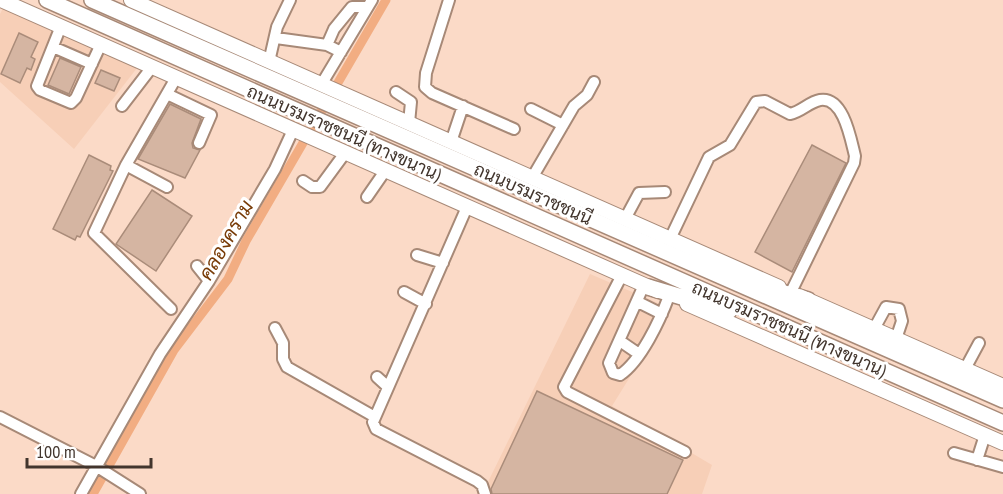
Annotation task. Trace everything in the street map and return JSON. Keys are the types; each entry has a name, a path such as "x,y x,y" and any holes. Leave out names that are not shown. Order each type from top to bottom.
{"highway":[{"name":"ถนนบรมราชชนนี","path":"47,0 1003,423"},
{"name":"ถนนบรมราชชนนี","path":"92,0 319,89 337,108 1003,400"},
{"path":"681,260 808,300"},
{"path":"646,286 781,325"}],"main road":[{"name":"ถนนบรมราชชนนี (ทางขนาน)","path":"1,0 1003,443"},
{"name":"ถนนบรมราชชนนี (ทางขนาน)","path":"131,0 269,62 319,89 347,96 1003,386"}],"street":[{"path":"269,62 281,15 290,0"},
{"path":"449,0 424,82 432,93 514,129"},
{"path":"319,89 369,4"},
{"path":"327,45 334,29 352,7 369,4"},
{"path":"61,26 37,86 40,90 65,102 74,101 101,44"},
{"path":"276,38 327,45 341,52"},
{"path":"53,47 92,64"},
{"path":"122,106 152,67"},
{"path":"171,309 94,233 126,165 176,78"},
{"path":"532,178 563,125 594,82"},
{"path":"396,92 411,102 409,123"},
{"path":"167,94 211,115 199,143"},
{"path":"670,239 709,157 730,145 756,102 765,101 790,114 819,100 830,102 846,121 855,156 854,163 791,292"},
{"path":"451,142 464,106"},
{"path":"531,109 563,125"},
{"path":"81,494 103,470 160,354 209,281 275,169 294,131"},
{"path":"303,181 312,187 320,187 345,153"},
{"path":"126,165 167,187"},
{"path":"367,197 385,171"},
{"path":"625,219 639,193 664,192"},
{"path":"467,207 373,422 376,429 477,481 485,494"},
{"path":"417,255 444,263"},
{"path":"197,266 209,281"},
{"path":"622,275 564,387 567,392 685,452"},
{"path":"646,286 609,363 613,373 620,375 626,371 639,354 662,314 669,296"},
{"path":"404,292 426,304"},
{"path":"638,303 662,314"},
{"path":"874,329 886,307 899,309 902,321 896,339"},
{"path":"275,328 283,343 282,359 288,367 375,417"},
{"path":"620,341 639,354"},
{"path":"965,369 979,343"},
{"path":"377,377 388,387"},
{"path":"0,417 103,470 140,494"},
{"path":"977,460 985,435"},
{"path":"954,453 1003,467"}],"shaded area":[{"path":"3,8 137,68 74,149 0,82 0,14"},
{"path":"590,274 672,309 612,406 712,465 702,494 490,494 487,484"}],"building":[{"path":"19,33 38,42 31,57 35,59 31,70 27,68 20,83 1,74"},
{"path":"60,58 81,67 69,94 48,85"},
{"path":"101,70 120,78 114,91 95,83"},
{"path":"170,104 201,119 192,143 193,148 200,150 185,178 138,159"},
{"path":"812,145 846,163 792,272 755,252"},
{"path":"89,155 111,166 110,170 113,171 80,237 77,236 75,240 53,229"},
{"path":"152,190 192,216 156,271 116,244"},
{"path":"537,391 683,460 667,494 492,494 491,489"}],"waterway":[{"name":"คลองคราม","path":"93,494 174,350 228,279 246,241 386,0"}]}
